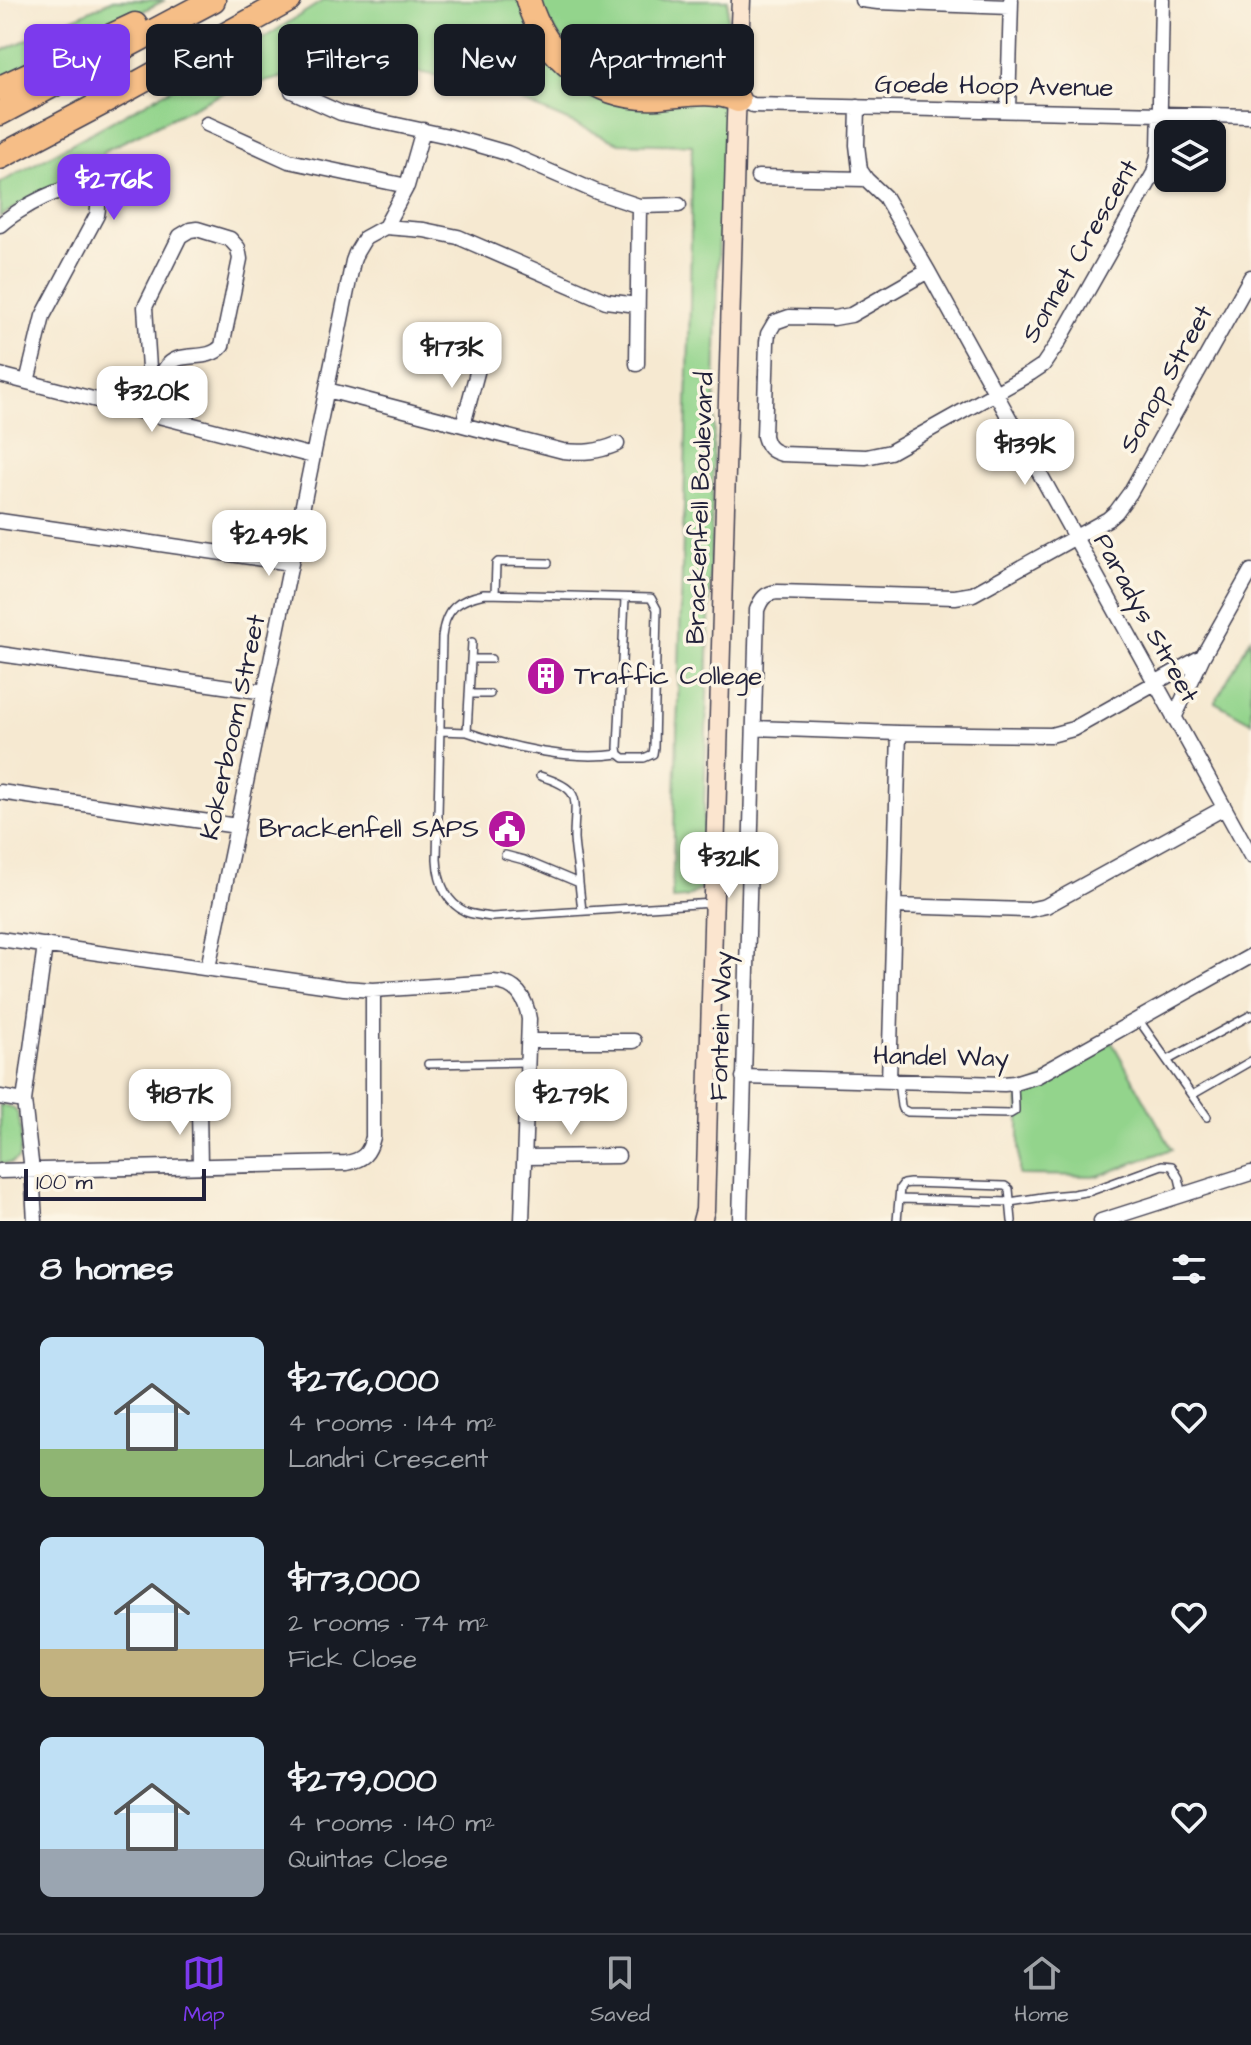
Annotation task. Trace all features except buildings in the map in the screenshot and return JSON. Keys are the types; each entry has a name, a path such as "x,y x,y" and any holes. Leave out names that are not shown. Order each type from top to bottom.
{"highway":[{"path":"0,88 183,0"},
{"path":"0,113 213,0"},
{"path":"0,157 289,0"},
{"path":"528,0 535,22 554,51 566,64 598,84 640,97 720,93 738,100"},
{"path":"0,173 79,126 104,102"}],"street":[{"name":"Brackenfell Boulevard","path":"705,1217 741,0"},
{"path":"862,0 1010,3 1008,110"},
{"name":"Sonnet Crescent","path":"928,271 851,315 834,318 789,317 771,326 767,342 764,436 773,452 879,455 905,444 1043,365 1154,173 1159,151 1162,0"},
{"path":"303,96 341,113 423,130 507,153 597,192 639,206 679,205"},
{"name":"Goede Hoop Avenue","path":"738,100 753,105 1251,116"},
{"name":"Paradys Street","path":"858,107 860,170 885,197 928,271 1251,856"},
{"path":"207,124 289,161 407,186"},
{"path":"423,130 407,186 385,227 445,233 606,301 637,305"},
{"path":"758,177 866,179"},
{"path":"0,225 14,213 70,187 87,189 98,201 97,215 43,316 27,382"},
{"path":"637,364 639,206"},
{"name":"Kokerboom Street","path":"208,968 356,253 365,238 385,227"},
{"path":"152,414 145,307 180,236 190,230 203,230 230,239 238,248 240,259 222,346 213,354 174,359 165,369 168,418"},
{"name":"Sonop Street","path":"765,595 790,592 965,595 982,589 1108,519 1121,506 1251,277"},
{"path":"463,425 479,365"},
{"path":"0,375 313,456"},
{"path":"327,390 563,451 596,452 617,444"},
{"path":"0,521 291,563"},
{"path":"1174,718 1203,656 1251,571"},
{"name":"Fontein Way","path":"740,1221 757,610 765,595"},
{"path":"0,654 265,692"},
{"path":"754,728 1051,735 1073,729 1203,656"},
{"path":"893,1081 899,733"},
{"path":"0,792 237,826"},
{"path":"894,906 1028,910 1046,906 1224,808"},
{"path":"0,939 373,990 494,982 512,986 523,997 528,1009 529,1062 522,1221"},
{"path":"35,1221 24,1101 45,945"},
{"name":"Handel Way","path":"743,1077 1014,1083 1037,1076 1251,956"},
{"path":"0,1171 357,1161 370,1149 373,1137 373,990"},
{"path":"529,1041 634,1041"},
{"path":"0,1097 24,1101"},
{"path":"199,1108 200,1166"},
{"path":"525,1157 618,1156"},
{"path":"1101,1221 1251,1173"}],"lane":[{"path":"495,594 498,562 548,563"},
{"path":"440,731 467,732 530,750 599,757 619,754 627,759 649,757 654,747 657,609 651,598 484,594 459,603 451,610 445,620 442,637 440,731 438,871 443,890 451,901 466,912 492,917 715,903"},
{"path":"619,754 625,598"},
{"path":"467,732 472,642"},
{"path":"471,659 491,659"},
{"path":"469,694 490,694"},
{"path":"540,776 562,783 574,796 574,838 582,911"},
{"path":"505,855 579,883"},
{"path":"1168,1060 1251,1015"},
{"path":"1138,1019 1207,1117"},
{"path":"1192,1095 1251,1061"},
{"path":"428,1064 529,1062"},
{"path":"893,1081 905,1111 1002,1114 1015,1111 1014,1083"},
{"path":"899,1199 1010,1202 1091,1191 1162,1165 1172,1166 1183,1195"},
{"path":"897,1221 901,1186 910,1183 1005,1186 1009,1189 1012,1221"}],"green space":[{"path":"113,0 165,0 117,24 61,24"},
{"path":"324,0 522,0 536,24 434,24 434,75 418,72 418,24 286,24"},
{"path":"532,0 728,0 727,24 561,24 561,39"},
{"path":"278,29 278,79 262,83 262,39"},
{"path":"545,38 561,65 561,96 685,96 724,105 726,109 726,165 720,199 702,888 686,898 672,899 692,145 619,143 509,96 545,96"},
{"path":"24,41 24,69 0,80 0,52"},
{"path":"158,96 217,96 104,151 101,187 98,190 80,182 62,184 0,217 0,183"},
{"path":"1251,638 1251,722 1215,702"},
{"path":"1112,1042 1172,1149 1098,1176 1019,1175 1019,1090"},
{"path":"0,1105 13,1108 19,1117 19,1154 18,1159 11,1163 0,1164"}],"place":[{"name":"Traffic College","path":"546,676"},
{"name":"Brackenfell SAPS","path":"507,829"}]}
